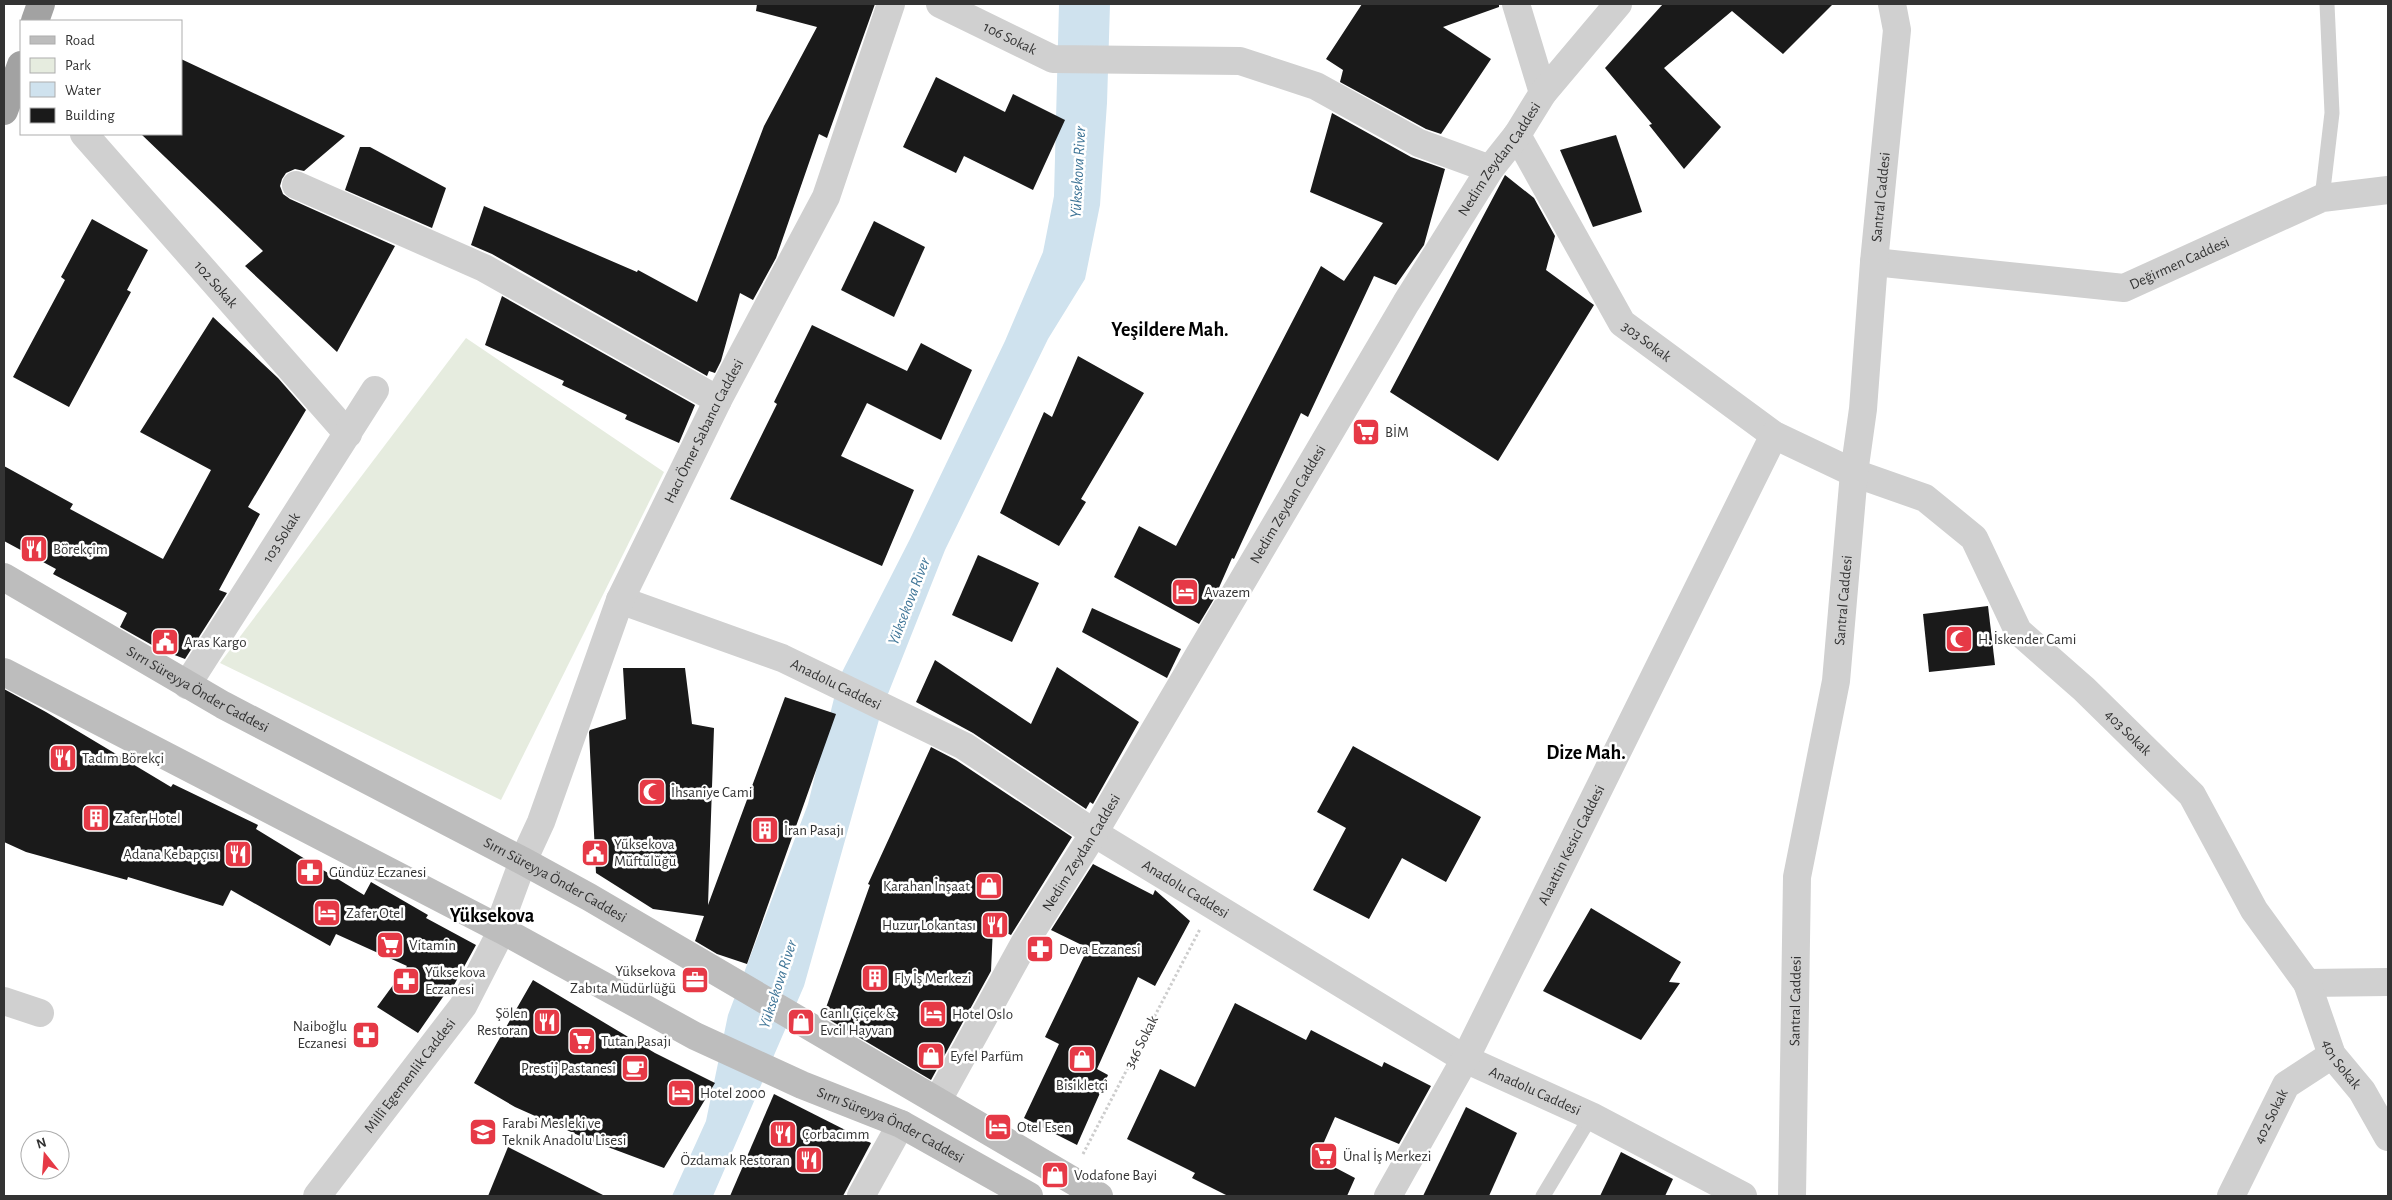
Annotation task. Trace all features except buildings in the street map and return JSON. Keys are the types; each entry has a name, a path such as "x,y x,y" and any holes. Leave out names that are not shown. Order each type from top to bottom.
{"highway":[{"path":"35,20 41,4"},
{"path":"4,111 20,68"}],"main road":[{"name":"Sırrı Süreyya Önder Caddesi","path":"4,577 187,685 523,861 938,1100 1099,1196"},
{"name":"Sırrı Süreyya Önder Caddesi","path":"4,672 502,924 694,1036 802,1085 901,1124 1029,1196"}],"street":[{"name":"Hacı Ömer Sabancı Caddesi","path":"523,861 541,822 620,600 718,400 826,197 891,4"},
{"name":"106 Sokak","path":"940,4 1053,60 1240,61 1316,86 1419,143 1490,169"},
{"path":"1516,4 1543,93"},
{"name":"Nedim Zeydan Caddesi","path":"938,1100 1025,942 1094,832 1406,303 1490,169 1517,135 1543,93 1618,4"},
{"name":"Santral Caddesi","path":"1792,1196 1796,877 1836,681 1854,472 1863,409 1874,262 1896,30 1892,4"},
{"name":"102 Sokak","path":"85,135 348,434"},
{"name":"303 Sokak","path":"1517,135 1622,323 1774,435 1854,472"},
{"path":"296,185 484,268 718,400"},
{"name":"Değirmen Caddesi","path":"1874,262 2124,288 2322,198 2388,190"},
{"name":"103 Sokak","path":"187,685 375,390"},
{"name":"Alaattin Kesici Caddesi","path":"1388,1196 1465,1059 1774,435"},
{"name":"403 Sokak","path":"1854,472 1925,498 1974,538 2018,631 2084,689 2192,795 2254,910 2307,983"},
{"name":"Anadolu Caddesi","path":"620,600 782,658 964,746 1094,832 1465,1059 1591,1116 1743,1196"},
{"name":"Millî Egemenlik Caddesi","path":"317,1196 463,1006 502,924 523,861"},
{"path":"2307,983 2388,982"},
{"name":"401 Sokak","path":"2307,983 2332,1055 2362,1091 2388,1137"},
{"path":"4,1001 40,1013"},
{"name":"402 Sokak","path":"2231,1196 2286,1085 2332,1055"},
{"path":"861,1196 901,1124"}],"lane":[{"path":"2322,198 2332,113 2327,4"},
{"path":"1543,1196 1591,1116"}],"path":[{"name":"346 Sokak","path":"1070,1179 1213,905"}],"green space":[{"path":"466,338 664,472 501,800 220,663"}],"water":[{"name":"Yüksekova River","path":"1059,4 1110,4 1107,103 1100,205 1085,279 1048,339 945,550 882,709 804,986 713,1196 672,1196 706,1121 728,1015 808,804 839,678 910,539 1005,341 1043,252 1054,196"}],"place":[{"name":"BİM","path":"1366,432"},
{"name":"Börekçim","path":"34,549"},
{"name":"Avazem","path":"1185,592"},
{"name":"H. İskender Cami","path":"1959,639"},
{"name":"Aras Kargo","path":"165,642"},
{"name":"Tadım Börekçi","path":"63,758"},
{"name":"İhsaniye Cami","path":"652,792"},
{"name":"Zafer Hotel","path":"96,818"},
{"name":"İran Pasajı","path":"765,830"},
{"name":"Yüksekova Müftülüğü","path":"595,853"},
{"name":"Adana Kebapçısı","path":"238,854"},
{"name":"Gündüz Eczanesi","path":"310,872"},
{"name":"Karahan İnşaat","path":"989,886"},
{"name":"Zafer Otel","path":"327,913"},
{"name":"Huzur Lokantası","path":"995,925"},
{"name":"Vitamin","path":"390,945"},
{"name":"Deva Eczanesi","path":"1040,949"},
{"name":"Fly İş Merkezi","path":"875,978"},
{"name":"Yüksekova Zabıta Müdürlüğü","path":"695,980"},
{"name":"Yüksekova Eczanesi","path":"406,981"},
{"name":"Hotel Oslo","path":"933,1014"},
{"name":"Şölen Restoran","path":"547,1022"},
{"name":"Canlı Çiçek & Evcil Hayvan","path":"801,1022"},
{"name":"Naiboğlu Eczanesi","path":"366,1035"},
{"name":"Tutan Pasajı","path":"582,1041"},
{"name":"Eyfel Parfüm","path":"931,1056"},
{"name":"Bisikletçi","path":"1082,1059"},
{"name":"Prestij Pastanesi","path":"635,1068"},
{"name":"Hotel 2000","path":"681,1093"},
{"name":"Otel Esen","path":"998,1127"},
{"name":"Farabi Mesleki ve Teknik Anadolu Lisesi","path":"483,1132"},
{"name":"Çorbacımm","path":"783,1134"},
{"name":"Ünal İş Merkezi","path":"1324,1156"},
{"name":"Özdamak Restoran","path":"809,1160"},
{"name":"Vodafone Bayi","path":"1055,1175"}],"district":[{"name":"Yeşildere Mah.","path":"1170,329"},
{"name":"Dize Mah.","path":"1586,752"},
{"name":"Yüksekova","path":"492,915"}]}
